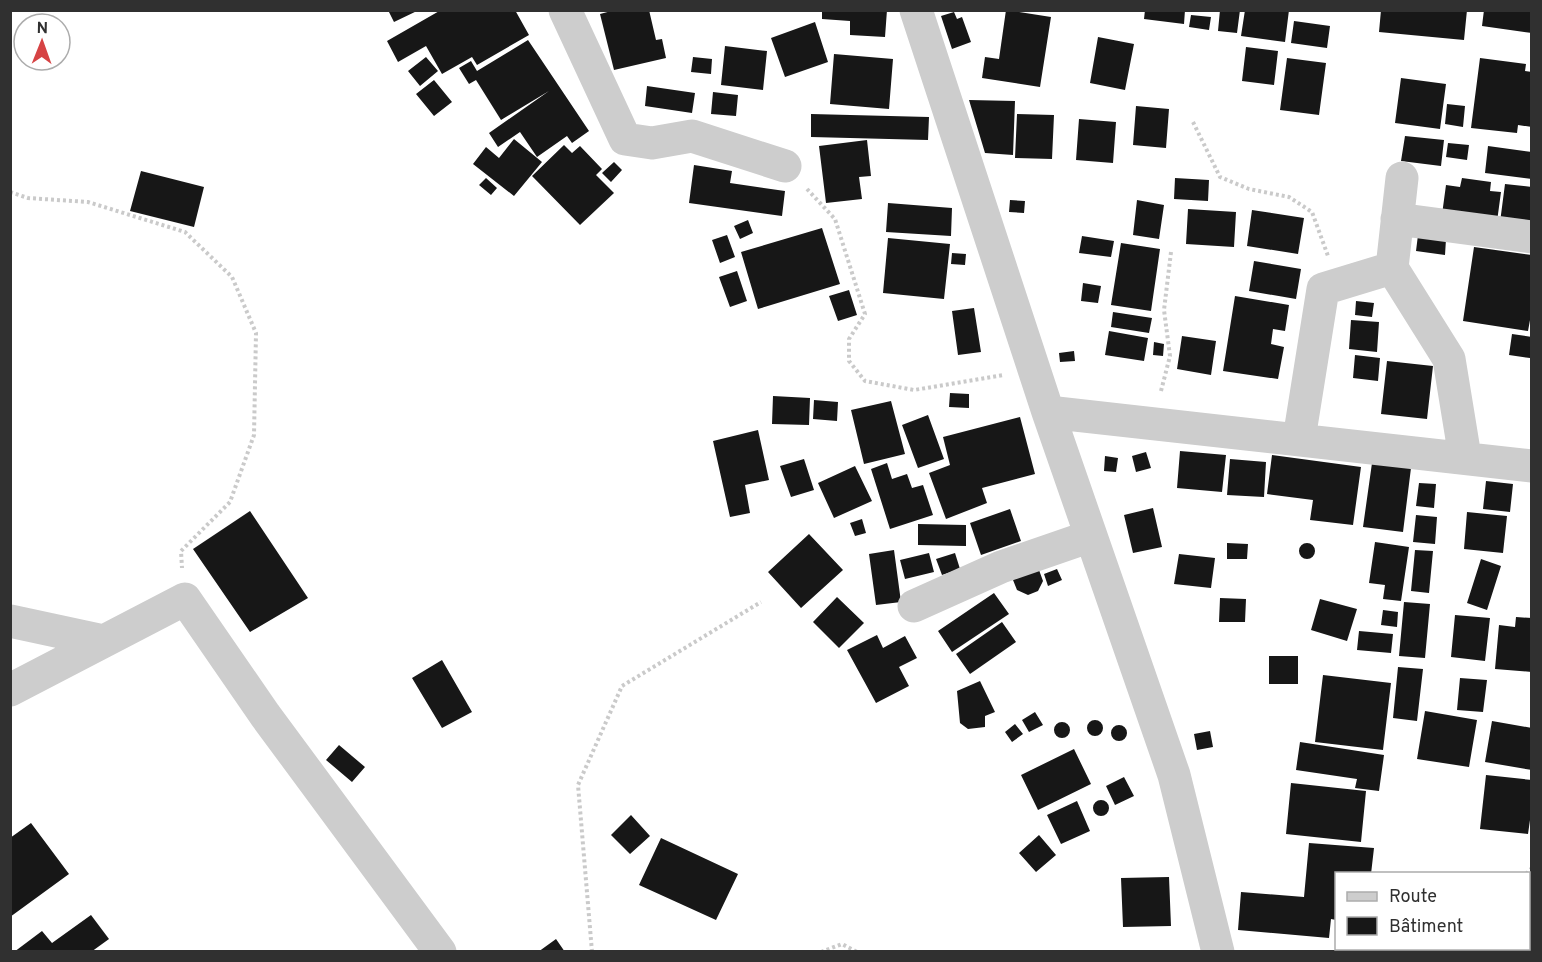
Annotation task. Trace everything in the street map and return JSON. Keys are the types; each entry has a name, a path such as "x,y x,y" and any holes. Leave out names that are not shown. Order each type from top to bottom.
{"street":[{"path":"565,10 625,139 652,143 692,136 785,166"},
{"path":"916,10 1048,412 1174,776 1218,951"},
{"path":"1402,178 1392,268 1449,359 1465,458"},
{"path":"1397,219 1532,237"},
{"path":"1299,439 1323,289 1392,268"},
{"path":"1048,412 1532,465"},
{"path":"914,606 1001,567 1091,536"},
{"path":"10,690 185,598 265,715 440,951"},
{"path":"10,621 103,641"}],"path":[{"path":"1194,122 1220,177 1249,189 1289,197 1312,212 1338,285"},
{"path":"785,166 835,219 865,314 849,339 849,361 865,381 914,390 1034,370"},
{"path":"10,192 28,198 88,202 185,232 232,277 256,333 254,435 230,502 181,551 185,598"},
{"path":"1151,424 1170,356 1164,310 1171,252"},
{"path":"592,951 578,784 622,686 762,602"},
{"path":"821,951 842,944 857,951"}],"building":[{"path":"388,10 419,10 394,22"},
{"path":"441,10 515,10 529,35 477,65 472,57 442,74 426,46 398,62 387,41"},
{"path":"615,10 649,10 656,40 662,39 666,58 614,70 600,14"},
{"path":"822,10 887,10 885,37 850,35 850,21 822,19"},
{"path":"1006,10 1051,17 1040,87 982,78 985,57 999,59"},
{"path":"1145,10 1185,10 1184,24 1144,19"},
{"path":"1220,10 1240,10 1237,33 1218,31"},
{"path":"1245,10 1289,10 1285,42 1241,36"},
{"path":"1381,10 1467,10 1464,40 1379,32"},
{"path":"1484,10 1532,10 1532,33 1482,26"},
{"path":"954,12 957,19 962,17 971,42 952,49 941,16"},
{"path":"1191,15 1211,17 1209,30 1189,27"},
{"path":"1294,21 1330,26 1327,48 1291,43"},
{"path":"815,22 828,62 785,77 771,38"},
{"path":"1098,37 1134,44 1125,90 1090,83"},
{"path":"528,40 589,131 572,143 567,136 537,157 520,132 498,147 489,133 549,91 501,120 476,80 469,84 459,68 471,61 477,71"},
{"path":"725,46 767,51 763,90 721,85"},
{"path":"1246,47 1278,51 1274,85 1242,81"},
{"path":"834,54 893,59 889,109 830,104"},
{"path":"426,57 438,71 420,86 408,71"},
{"path":"693,57 712,59 711,74 691,72"},
{"path":"1287,58 1326,63 1319,115 1280,110"},
{"path":"1480,58 1526,64 1525,71 1532,72 1532,127 1518,125 1517,133 1471,128"},
{"path":"1401,78 1446,84 1440,129 1395,123"},
{"path":"434,80 452,102 434,116 416,94"},
{"path":"647,86 695,93 692,113 645,106"},
{"path":"713,92 738,95 736,116 711,114"},
{"path":"969,100 1015,101 1013,155 985,153"},
{"path":"1447,104 1465,106 1463,127 1445,124"},
{"path":"1136,106 1169,109 1166,148 1133,145"},
{"path":"811,114 929,117 928,140 811,137"},
{"path":"1017,114 1054,115 1052,159 1015,158"},
{"path":"1079,119 1116,122 1113,163 1076,160"},
{"path":"1405,136 1444,140 1441,166 1401,161"},
{"path":"514,139 542,162 514,196 473,164 486,147 499,158"},
{"path":"867,140 871,176 859,177 862,199 826,203 819,146"},
{"path":"1448,143 1469,145 1467,160 1446,157"},
{"path":"564,145 572,153 580,146 602,169 596,175 614,193 580,225 532,176"},
{"path":"1488,146 1532,152 1532,179 1485,173"},
{"path":"614,162 622,170 611,182 602,173"},
{"path":"694,165 732,171 730,183 785,191 782,216 689,203"},
{"path":"141,171 204,187 194,227 130,211"},
{"path":"486,178 497,188 491,195 479,185"},
{"path":"1175,178 1209,180 1208,201 1174,199"},
{"path":"1462,178 1491,182 1490,191 1501,192 1496,229 1441,222 1446,185 1460,187"},
{"path":"1505,184 1532,187 1532,234 1499,230"},
{"path":"1010,200 1025,201 1024,213 1009,212"},
{"path":"1137,200 1164,205 1159,239 1133,235"},
{"path":"888,203 952,208 951,236 886,232"},
{"path":"1188,209 1236,212 1234,247 1186,244"},
{"path":"1252,210 1304,218 1298,254 1247,246"},
{"path":"748,220 753,233 740,239 734,226"},
{"path":"822,228 840,284 758,309 741,252"},
{"path":"727,235 735,257 720,263 712,240"},
{"path":"1418,235 1446,239 1445,255 1416,251"},
{"path":"1082,236 1114,241 1111,257 1079,253"},
{"path":"888,238 950,244 944,299 883,293"},
{"path":"1121,243 1160,249 1151,311 1111,305"},
{"path":"1474,247 1532,255 1532,309 1528,331 1463,321"},
{"path":"952,253 966,254 965,265 951,264"},
{"path":"1254,261 1301,269 1296,299 1249,291"},
{"path":"737,271 747,301 730,307 719,277"},
{"path":"1083,283 1101,286 1098,303 1081,301"},
{"path":"849,290 857,315 838,321 829,296"},
{"path":"1235,296 1289,305 1285,331 1273,329 1271,344 1284,347 1278,379 1223,371"},
{"path":"1356,301 1374,303 1372,317 1355,315"},
{"path":"974,308 981,352 958,355 952,311"},
{"path":"1113,312 1152,318 1149,333 1111,327"},
{"path":"1351,320 1379,322 1377,352 1349,349"},
{"path":"1109,331 1148,338 1144,361 1105,355"},
{"path":"1512,334 1532,337 1530,358 1509,355"},
{"path":"1182,336 1216,341 1211,375 1177,369"},
{"path":"1154,342 1164,344 1163,356 1153,355"},
{"path":"1074,351 1075,361 1060,362 1059,353"},
{"path":"1355,355 1380,358 1378,381 1353,378"},
{"path":"1387,361 1433,366 1427,419 1381,414"},
{"path":"950,393 969,394 969,408 949,407"},
{"path":"773,396 810,398 809,425 772,424"},
{"path":"814,400 838,402 837,421 813,419"},
{"path":"891,401 905,454 864,464 851,410"},
{"path":"928,415 944,459 918,468 902,425"},
{"path":"1020,417 1035,474 982,488 987,503 946,519 929,473 950,465 943,437"},
{"path":"758,430 769,480 745,485 750,513 730,517 713,441"},
{"path":"1180,451 1226,455 1222,492 1177,488"},
{"path":"1146,452 1151,468 1136,472 1132,456"},
{"path":"1272,455 1361,467 1353,525 1310,520 1313,500 1267,494"},
{"path":"1105,456 1118,458 1116,472 1104,471"},
{"path":"804,459 814,490 791,497 780,466"},
{"path":"1230,459 1266,462 1264,497 1227,495"},
{"path":"887,463 892,479 907,474 912,488 923,485 933,515 890,529 871,469"},
{"path":"1372,463 1411,468 1403,532 1363,527"},
{"path":"855,466 872,501 834,518 818,483"},
{"path":"1486,481 1513,484 1510,512 1483,509"},
{"path":"1419,483 1436,484 1434,508 1416,506"},
{"path":"1153,508 1162,547 1133,553 1124,515"},
{"path":"1010,509 1021,541 981,555 970,523"},
{"path":"250,511 308,598 250,632 193,549"},
{"path":"1467,512 1507,516 1503,553 1464,549"},
{"path":"1416,515 1437,517 1435,544 1413,542"},
{"path":"862,519 866,533 855,536 850,523"},
{"path":"918,524 966,525 966,546 918,545"},
{"path":"809,534 843,570 801,608 768,572"},
{"path":"1375,542 1409,547 1401,601 1383,599 1385,585 1369,583"},
{"path":"1227,543 1248,544 1247,559 1227,559"},
{"path":"1307,543 1313,545 1315,551 1313,557 1307,559 1301,557 1299,551 1301,545"},
{"path":"894,550 901,602 876,605 869,554"},
{"path":"1415,550 1433,551 1429,593 1411,591"},
{"path":"929,553 934,572 905,579 900,560"},
{"path":"955,553 960,569 942,575 936,559"},
{"path":"1179,554 1215,558 1211,588 1174,584"},
{"path":"1481,559 1501,566 1487,610 1467,603"},
{"path":"1057,569 1062,580 1048,586 1044,574"},
{"path":"1017,570 1039,570 1043,581 1038,591 1028,595 1017,590 1013,580"},
{"path":"994,593 1009,614 952,652 938,631"},
{"path":"837,597 864,623 839,648 813,622"},
{"path":"1220,598 1246,599 1245,622 1219,622"},
{"path":"1320,599 1357,609 1347,641 1311,630"},
{"path":"1404,602 1430,604 1425,658 1399,656"},
{"path":"1383,610 1398,612 1397,627 1381,625"},
{"path":"1455,615 1490,618 1485,661 1451,657"},
{"path":"1516,617 1532,618 1532,672 1495,669 1499,625 1515,627"},
{"path":"1002,622 1016,642 970,674 956,654"},
{"path":"1359,631 1393,634 1391,653 1357,650"},
{"path":"877,635 883,648 905,636 917,658 899,667 909,686 876,703 847,650"},
{"path":"1269,656 1298,656 1298,684 1269,684"},
{"path":"442,660 472,712 442,728 412,678"},
{"path":"1398,667 1423,669 1417,721 1393,718"},
{"path":"1323,675 1391,683 1383,750 1315,742"},
{"path":"1460,678 1487,680 1483,712 1457,710"},
{"path":"980,681 995,712 985,716 985,727 968,729 960,723 957,691"},
{"path":"1425,711 1477,720 1469,767 1417,759"},
{"path":"1035,712 1043,725 1029,732 1022,720"},
{"path":"1095,720 1101,722 1103,728 1101,734 1095,736 1089,734 1087,728 1089,722"},
{"path":"1492,721 1532,728 1532,770 1485,762"},
{"path":"1062,722 1068,724 1070,730 1068,736 1062,738 1056,736 1054,730 1056,724"},
{"path":"1015,724 1023,734 1012,742 1005,732"},
{"path":"1119,725 1125,727 1127,733 1125,739 1119,741 1113,739 1111,733 1113,727"},
{"path":"1210,731 1213,747 1197,750 1194,734"},
{"path":"1300,742 1384,755 1379,791 1355,788 1357,779 1296,770"},
{"path":"339,745 365,767 352,782 326,760"},
{"path":"1074,749 1091,784 1038,810 1021,775"},
{"path":"1486,775 1532,780 1532,806 1528,834 1480,829"},
{"path":"1124,777 1134,796 1115,805 1106,786"},
{"path":"1291,783 1366,791 1361,842 1286,834"},
{"path":"1101,800 1107,802 1109,808 1107,814 1101,816 1095,814 1093,808 1095,802"},
{"path":"1077,801 1090,831 1061,844 1047,815"},
{"path":"631,815 650,836 630,854 611,835"},
{"path":"31,823 69,874 10,917 10,838"},
{"path":"1039,835 1056,855 1036,872 1019,853"},
{"path":"661,838 738,874 716,920 639,885"},
{"path":"1309,843 1374,848 1371,872 1335,872 1335,920 1331,919 1329,938 1238,930 1241,892 1304,897"},
{"path":"1169,877 1171,926 1123,927 1121,878"},
{"path":"91,915 109,939 91,952 14,952 42,931 52,943"},
{"path":"556,939 565,952 538,952"}]}
